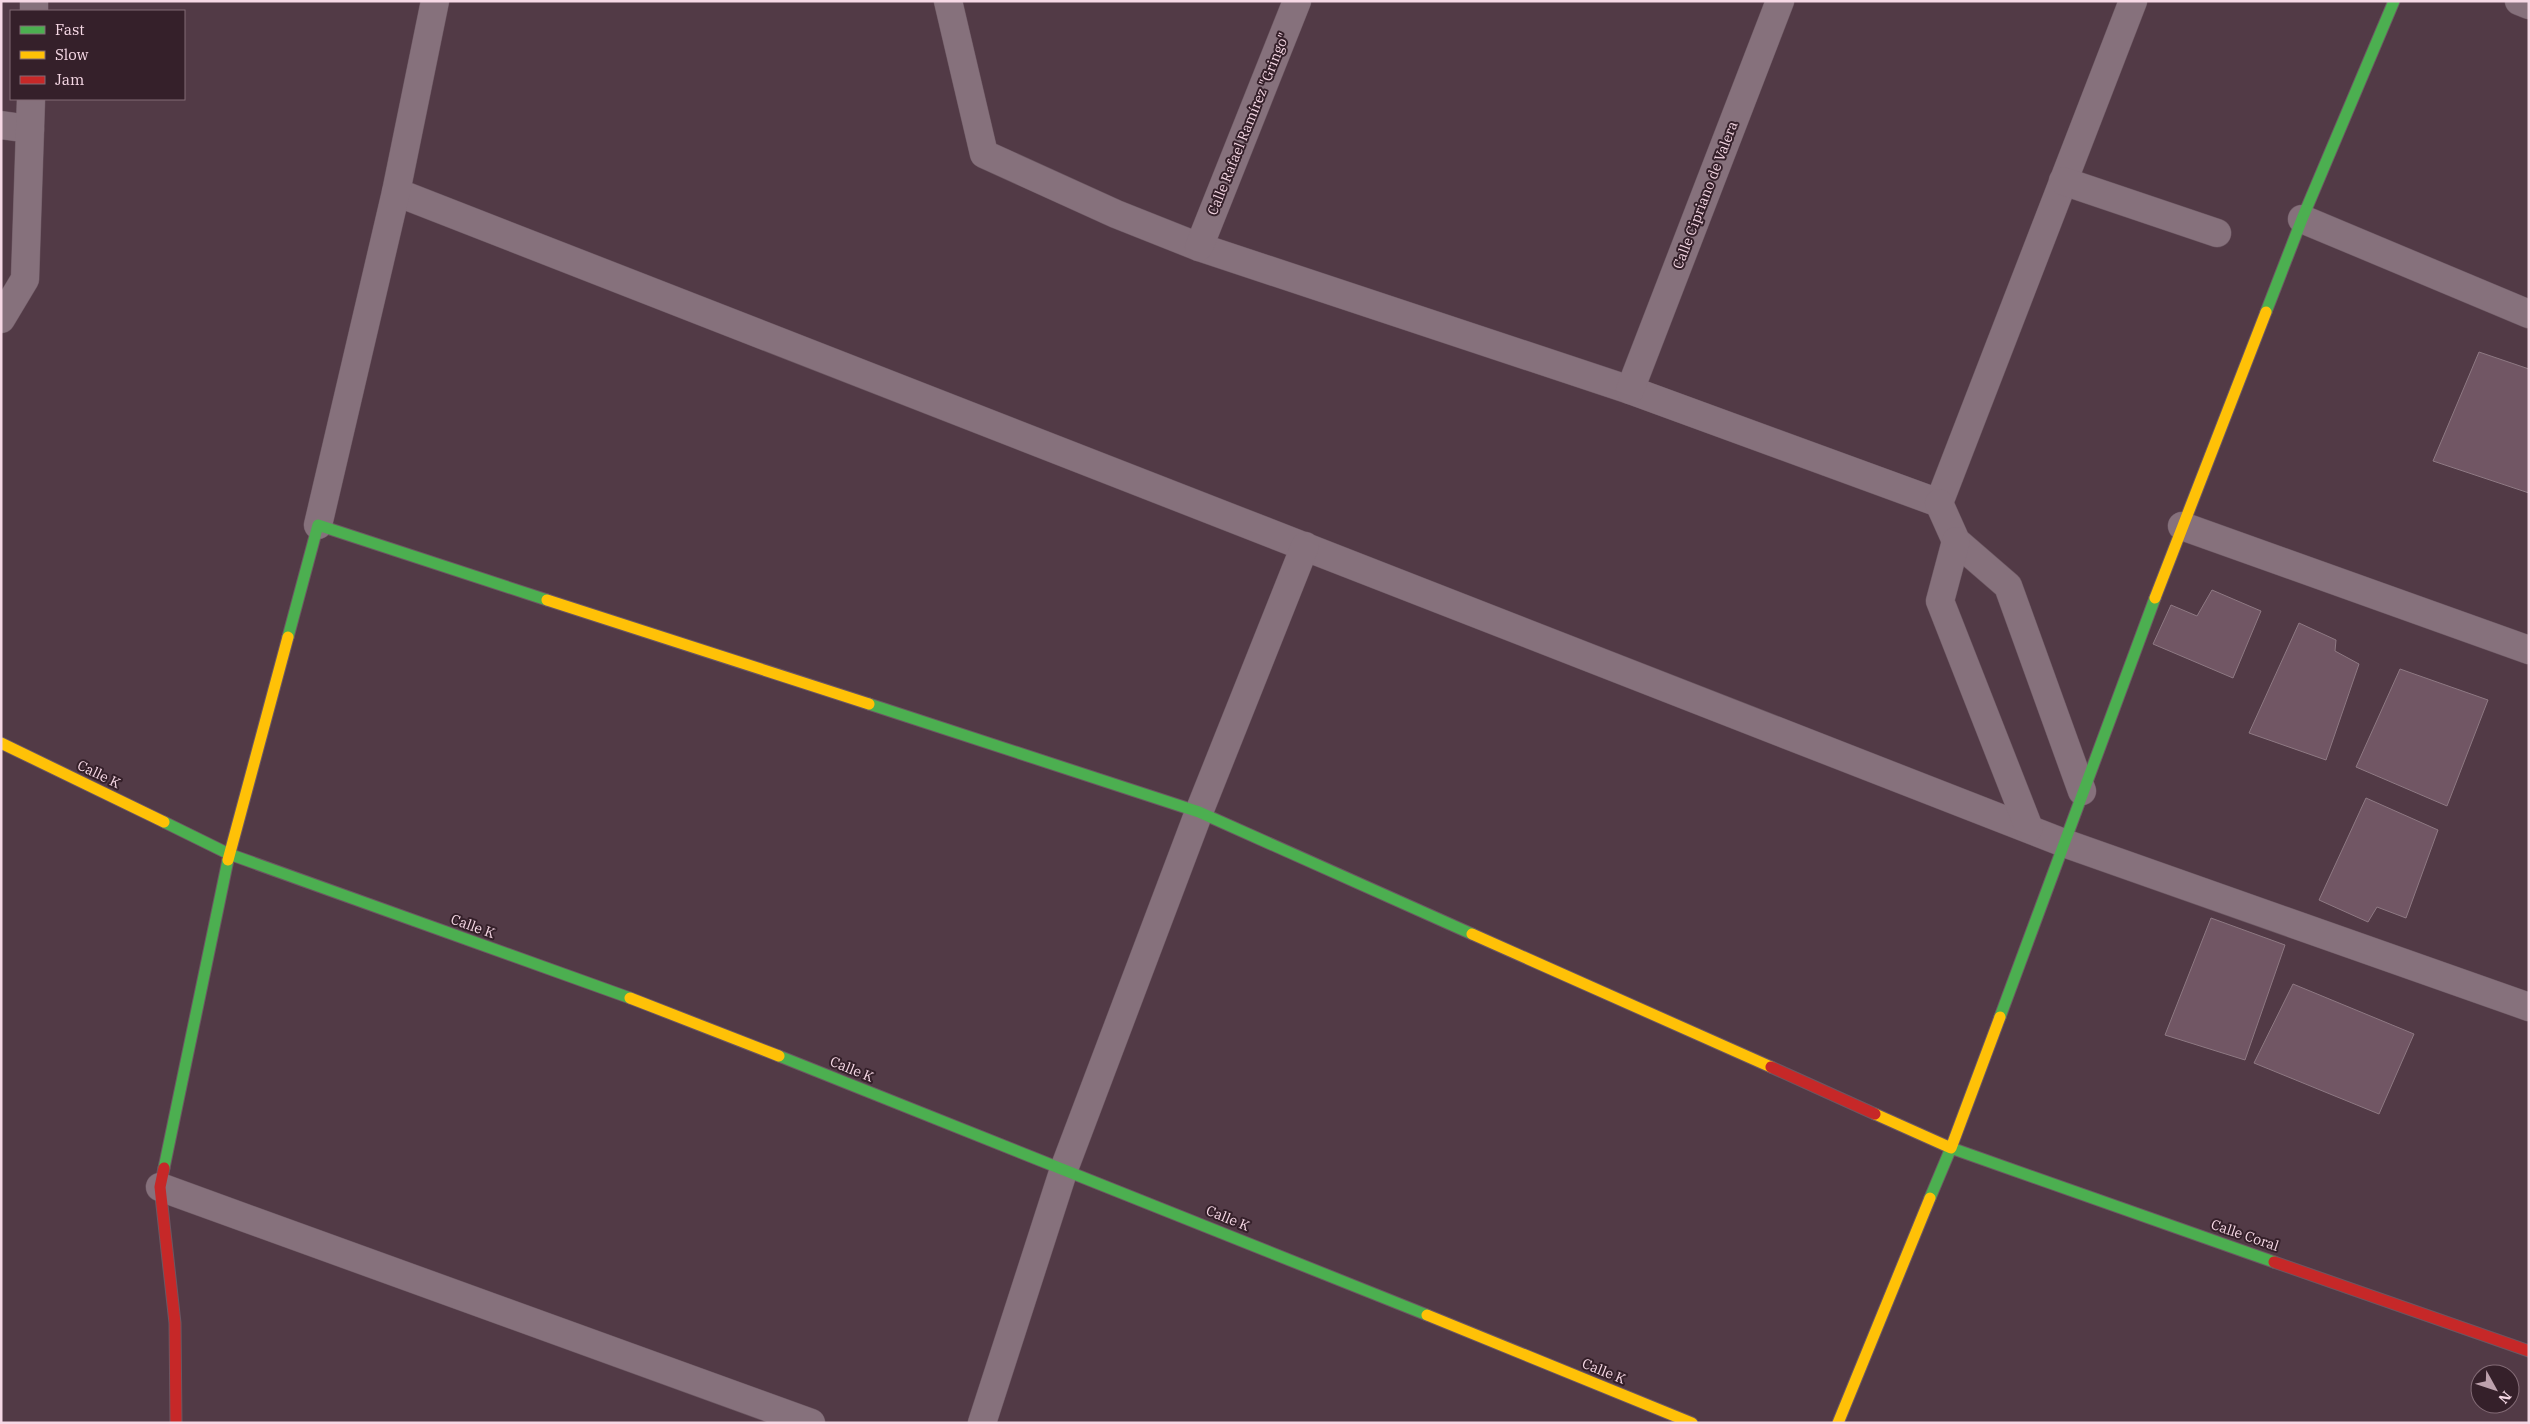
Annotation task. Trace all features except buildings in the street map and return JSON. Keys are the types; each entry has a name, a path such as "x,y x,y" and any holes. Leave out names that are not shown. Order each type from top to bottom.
{"street":[{"path":"176,1423 175,1323 160,1187 229,854 318,525 396,192 435,1"},
{"path":"948,1 984,154 1116,214 1199,247 1630,390 1939,503"},
{"name":"Calle Rafael Ramírez \"Gringo\"","path":"1199,247 1297,1"},
{"name":"Calle Cipriano de Valera","path":"1630,390 1780,1"},
{"path":"2082,791 2008,586 1956,541 1939,503 2133,1"},
{"path":"1838,1423 1951,1148 2182,526 2302,219 2394,1"},
{"path":"2519,1 2529,5"},
{"path":"1,319 25,279 31,100"},
{"path":"1,125 30,129"},
{"path":"2063,181 2217,233"},
{"path":"396,192 2064,843 2529,1007"},
{"path":"2302,219 2529,314"},
{"name":"Calle Coral","path":"318,525 1199,812 1951,1148 2529,1351"},
{"path":"2182,526 2529,650"},
{"path":"1956,541 1940,601 2029,828"},
{"path":"982,1423 1064,1169 1199,812 1305,546"},
{"name":"Calle K","path":"1,743 229,854 654,1007 1064,1169 1692,1423"},
{"path":"160,1187 811,1423"}],"traffic: fast":[{"path":"2266,312 2302,219 2394,1"},
{"path":"288,637 318,525 547,600"},
{"path":"2000,1017 2155,598"},
{"path":"869,704 1199,812 1472,934"},
{"path":"164,822 229,854 630,998"},
{"path":"164,1168 228,860"},
{"path":"779,1056 1427,1315"},
{"path":"1930,1198 1951,1148 2274,1262"}],"traffic: slow":[{"path":"2155,598 2266,312"},
{"path":"547,600 869,704"},
{"path":"228,860 288,637"},
{"path":"1,743 164,822"},
{"path":"1472,934 1771,1067"},
{"path":"630,998 779,1056"},
{"path":"1875,1114 1951,1148 2000,1017"},
{"path":"1838,1423 1930,1198"},
{"path":"1427,1315 1692,1423"}],"traffic: jam":[{"path":"1771,1067 1875,1114"},
{"path":"164,1168 160,1187 175,1323 176,1423"},
{"path":"2274,1262 2529,1351"}]}
